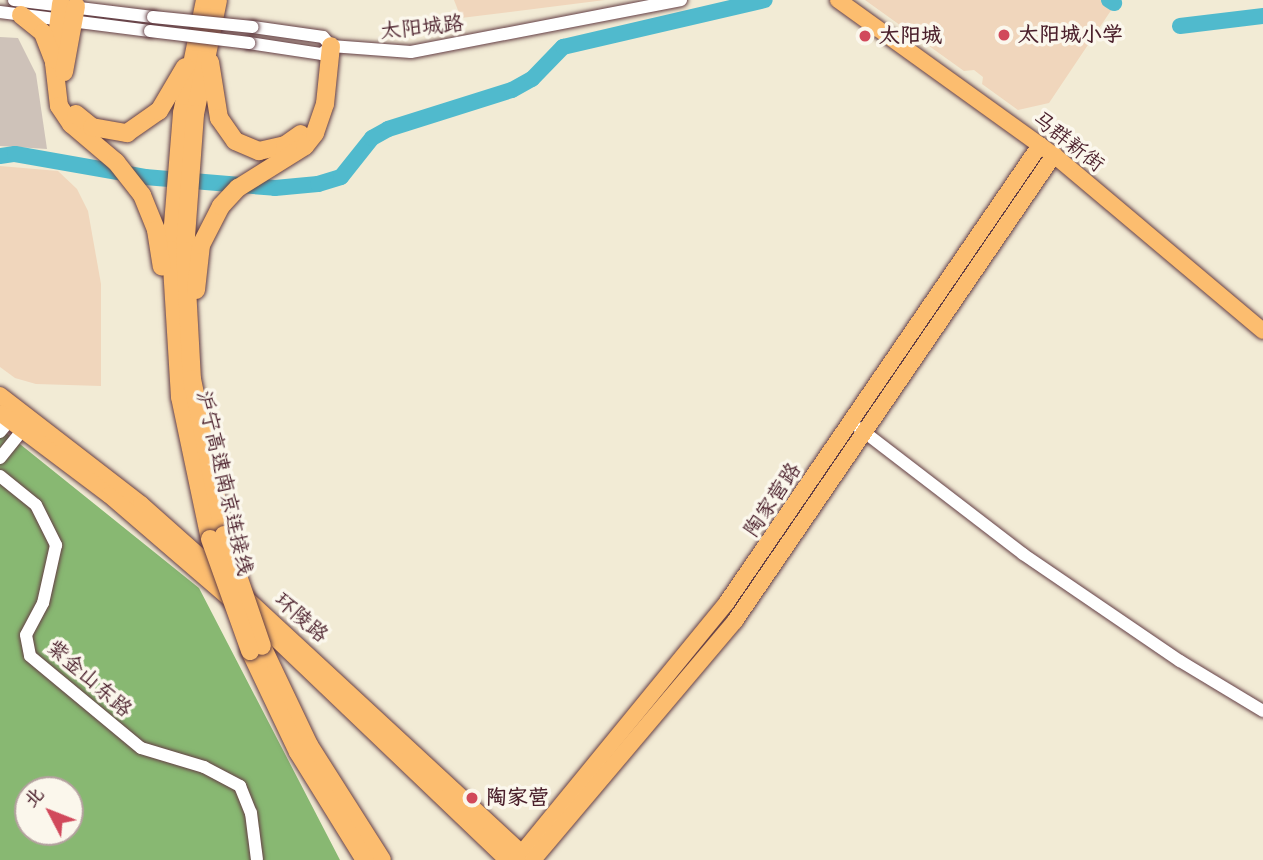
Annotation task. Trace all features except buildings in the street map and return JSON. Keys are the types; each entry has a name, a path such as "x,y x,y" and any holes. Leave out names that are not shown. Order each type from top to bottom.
{"highway":[{"path":"196,0 219,118 235,141 259,151 285,145 306,129 316,106 325,46"},
{"name":"沪宁高速南京连接线","path":"205,0 202,38 182,169 172,314 180,397 217,537 256,649 298,752 365,860"},
{"name":"沪宁高速南京连接线","path":"202,38 218,0"},
{"path":"68,13 63,83 68,102 78,117 110,133 127,133 159,111 202,38 229,0"},
{"path":"17,7 43,33 54,63 56,97 64,115 133,180 151,212 159,243 180,397"},
{"path":"54,63 68,13"},
{"path":"202,443 195,356 197,269 209,225 238,188 304,146 315,133 325,104 325,46"},
{"name":"沪宁高速南京连接线","path":"180,189 186,312 217,537"},
{"name":"沪宁高速南京连接线","path":"256,649 309,745 383,860"}],"main road":[{"name":"马群新街","path":"838,0 1054,155 1263,331"},
{"name":"陶家营路","path":"858,427 1040,145"},
{"name":"陶家营路","path":"521,859 727,602 858,427 1054,155"},
{"name":"环陵路","path":"0,395 14,420 141,504 313,656 521,859"}],"street":[{"name":"太阳城路","path":"68,13 150,31 249,43 325,46 372,52 445,48 681,0"},
{"name":"太阳城路","path":"0,12 17,7 68,13 153,16 253,27 325,46"},
{"path":"0,458 14,420"},
{"path":"858,427 1023,554 1180,661 1263,711"},
{"name":"紫金山东路","path":"0,476 36,505 56,545 43,603 26,635 30,656 141,748 204,767 240,786 251,813 257,860"}],"shaded area":[{"path":"454,0 605,0 461,18"},
{"name":"太阳城小学","path":"865,0 1118,0 1049,103 1018,110 982,84 983,77 974,70 964,71"},
{"path":"0,37 18,38 36,74 47,149 0,146"},
{"path":"0,166 58,171 77,189 88,211 101,284 101,386 36,384 15,378 0,367"}],"green space":[{"path":"0,428 199,588 340,860 0,860"}],"waterway":[{"path":"0,156 15,154 145,177 275,188 318,184 341,177 372,138 388,129 512,90 532,79 563,47 765,0"},
{"path":"1109,0 1114,3"},
{"path":"1180,26 1263,16"}],"place":[{"name":"太阳城小学","path":"1004,35"},
{"name":"太阳城","path":"865,36"},
{"name":"陶家营","path":"472,798"}]}
